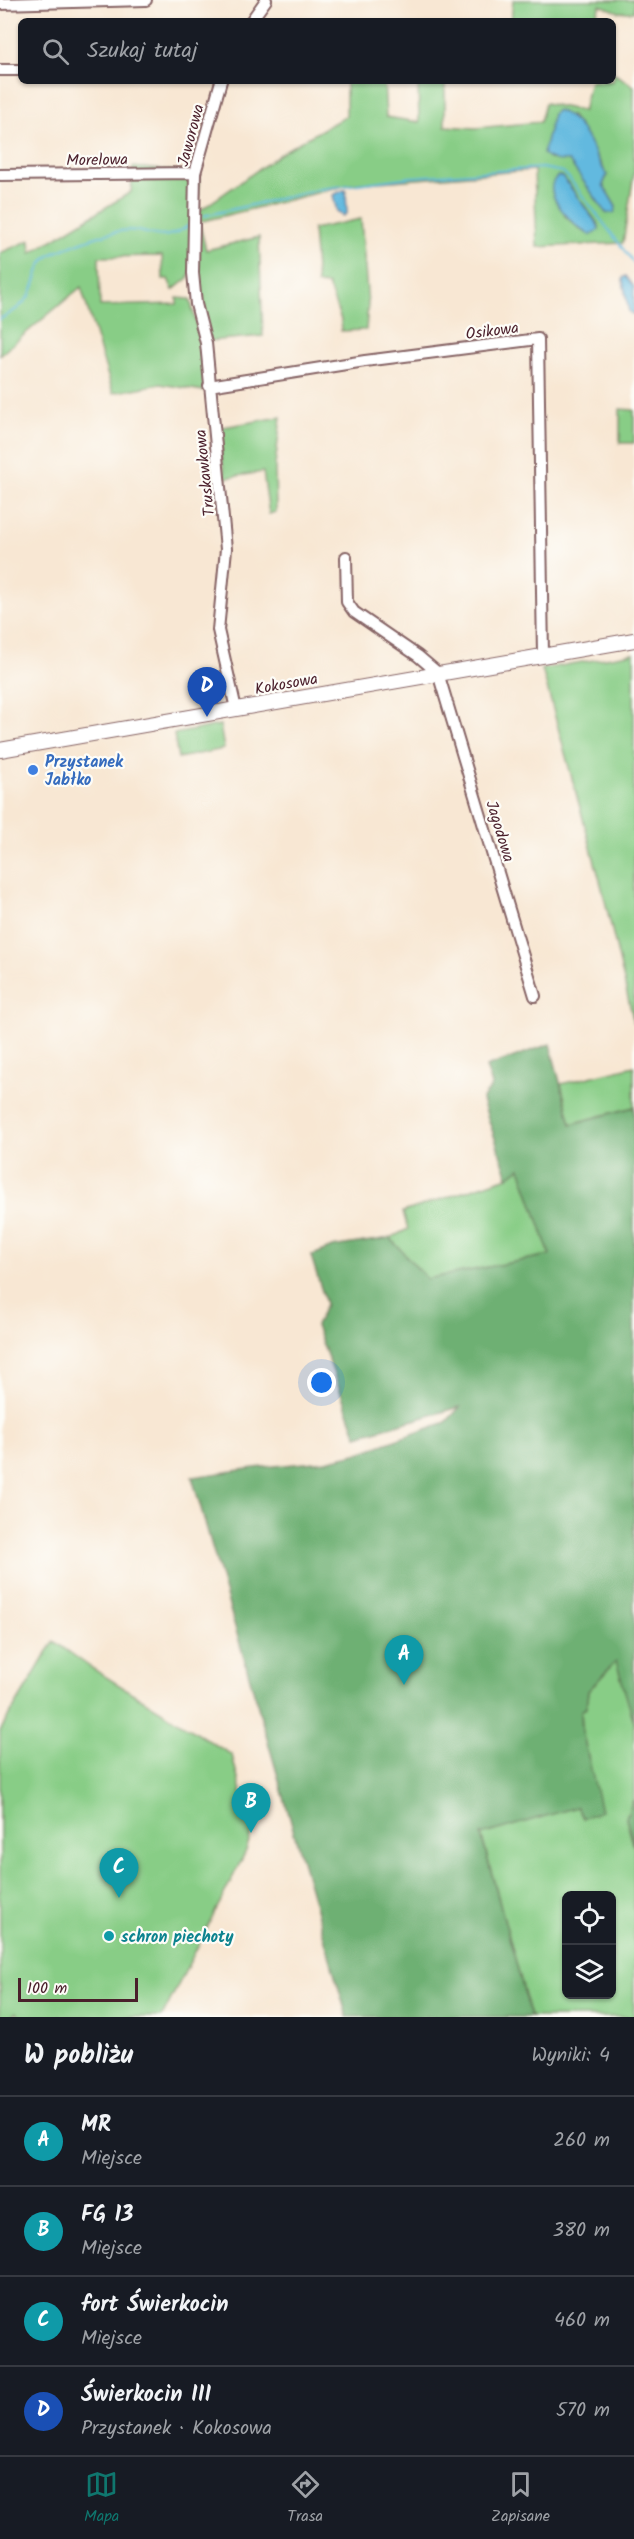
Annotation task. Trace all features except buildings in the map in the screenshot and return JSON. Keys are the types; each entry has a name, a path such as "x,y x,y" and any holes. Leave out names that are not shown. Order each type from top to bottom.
{"main road":[{"name":"Kokosowa","path":"0,750 634,640"}],"street":[{"path":"0,4 146,0"},
{"path":"253,18 266,0"},
{"path":"0,70 18,70"},
{"name":"Jaworowa","path":"195,234 195,173 220,84"},
{"name":"Morelowa","path":"0,174 195,173"},
{"name":"Truskawkowa","path":"195,234 194,287 206,343 226,549 218,630 237,709"},
{"name":"Osikowa","path":"209,386 365,361 538,339 543,655"},
{"path":"346,557 347,602 354,612 418,656 438,674"},
{"name":"Jagodowa","path":"438,674 535,996"}],"green space":[{"path":"513,0 634,0 634,12 619,12 600,5 595,18 511,18"},
{"path":"616,75 634,86 634,173 623,243 537,247 534,170 353,184 199,222 206,250 259,237 263,336 209,341 197,252 189,277 173,290 168,279 163,279 162,256 99,257 100,306 177,304 177,298 190,299 200,338 204,391 160,384 113,393 81,287 0,355 0,253 30,240 31,253 131,192 133,167 174,171 199,177 199,211 286,150 346,116 346,84 384,84 386,117 419,122 418,84 445,84 445,126 476,128 540,122 545,103 583,111 589,84 616,84","holes":["571,115 584,133 607,175 603,185 616,207 606,213 569,160 549,159","558,176 563,177 598,224 599,230 582,231 565,216"]},
{"path":"361,219 368,304 366,330 341,331 341,320 328,285 317,284 313,229"},
{"path":"620,409 634,410 634,443 620,443"},
{"path":"281,417 275,466 276,512 269,514 263,472 225,478 217,428"},
{"path":"634,653 634,1023 602,888 542,669"},
{"path":"220,725 224,749 178,758 174,734"},
{"path":"550,1044 571,1124 634,1107 634,1722 616,1661 588,1691 586,1708 581,1711 582,1731 601,1811 583,1818 577,1807 481,1835 531,2017 347,2017 192,1477 325,1461 356,1454 446,1422 460,1407 357,1436 316,1326 326,1304 311,1256 332,1247 390,1238 427,1279 550,1255 520,1168 508,1177 482,1100 492,1085 486,1067"},
{"path":"634,1066 634,1107 571,1124 561,1084"},
{"path":"520,1167 550,1255 427,1279 390,1238 408,1229 403,1212 508,1177"},
{"path":"54,1641 90,1667 232,1755 242,1795 254,1825 246,1851 162,2017 20,2017 16,2012 11,2017 0,2017 0,1731"},
{"path":"617,1660 634,1722 634,1798 626,1818 634,1847 634,2017 531,2017 481,1834 578,1806 590,1763 583,1735 581,1711 586,1708 588,1691"},
{"path":"634,1798 634,1847 626,1818"}],"water":[{"path":"557,110 575,122 587,138 607,175 603,185 616,207 614,213 606,213 569,161 555,160 543,154 553,114"},
{"path":"558,176 563,177 598,225 599,230 590,235 576,225 561,209 552,191 553,183"},
{"path":"346,191 347,213 343,216 337,212 333,195"},
{"path":"626,276 634,287 634,315 629,312 623,281"}],"waterway":[{"path":"203,216 321,189 411,177 542,168 563,172 569,178 634,263"},
{"path":"0,319 26,300 41,266 54,253 86,240 120,231 140,231 161,236 169,235 191,224"}],"place":[{"name":"Świerkocin III","path":"207,717"},
{"name":"Przystanek Jabłko","path":"33,770"},
{"name":"MR","path":"404,1685"},
{"name":"FG 13","path":"251,1833"},
{"name":"fort Świerkocin","path":"119,1898"},
{"name":"schron piechoty","path":"109,1936"}]}
